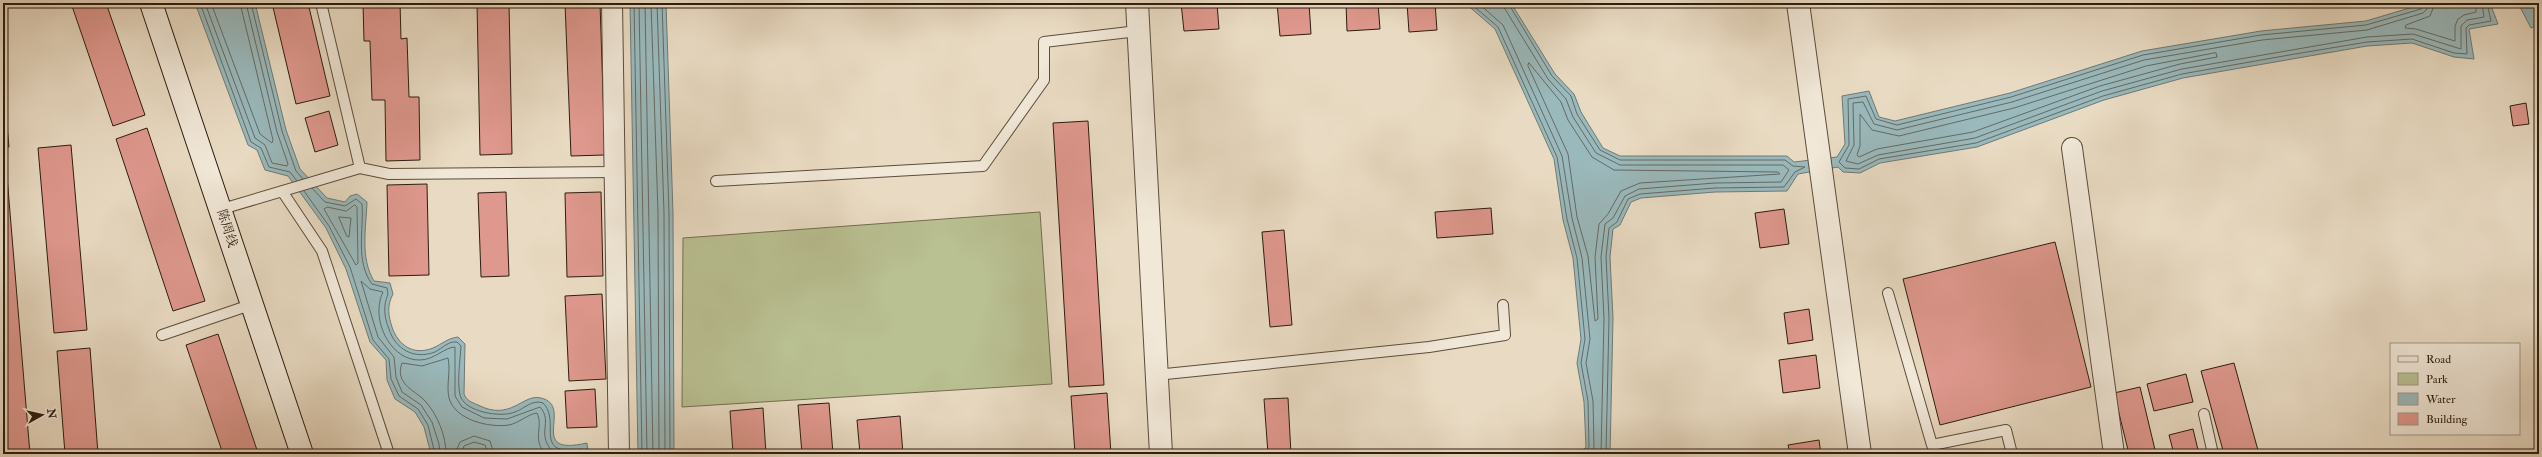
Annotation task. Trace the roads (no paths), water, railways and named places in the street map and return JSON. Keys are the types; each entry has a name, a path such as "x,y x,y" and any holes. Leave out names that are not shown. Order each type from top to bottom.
{"street":[{"name":"陈周线","path":"152,3 222,209 302,454"},
{"path":"612,3 619,454"},
{"path":"1137,3 1161,454"},
{"path":"1798,3 1860,454"},
{"path":"2072,148 2114,454"}],"lane":[{"path":"321,3 360,168"},
{"path":"716,181 983,166 1044,80 1044,42 1138,31"},
{"path":"222,209 360,168 389,174 614,172"},
{"path":"282,191 322,251 389,454"},
{"path":"1888,293 1932,445 2006,430 2012,454"},
{"path":"162,335 253,304"},
{"path":"1156,375 1429,348 1506,335 1503,305"},
{"path":"2204,414 2213,454"}],"water":[{"path":"195,3 255,3 286,130 300,169 327,198 345,202 350,196 357,194 367,202 365,253 367,263 374,281 390,283 393,294 389,306 389,314 392,327 402,344 413,350 419,351 433,348 448,340 458,337 465,344 464,394 468,400 489,409 499,410 508,409 528,399 541,398 550,403 554,410 554,437 558,443 569,445 587,443 588,454 487,454 467,452 431,454 424,427 415,412 395,399 387,380 386,360 370,342 346,269 326,228 288,176 265,170 257,150 248,145"},
{"path":"630,3 666,3 673,213 674,454 638,454"},
{"path":"1465,3 1511,3 1555,74 1574,94 1581,112 1603,148 1620,156 1787,156 1794,162 1837,157 1845,144 1842,96 1869,91 1879,117 1895,121 2010,93 2142,51 2261,31 2366,21 2426,3 2490,3 2498,24 2469,29 2474,59 2454,57 2412,43 2367,46 2183,78 2104,100 1977,147 1880,163 1860,173 1843,172 1838,167 1798,174 1787,191 1715,192 1641,198 1631,202 1620,225 1613,229 1610,257 1613,318 1610,454 1579,454 1586,447 1584,402 1577,363 1581,339 1573,258 1563,220 1554,159 1495,29"},
{"path":"2518,3 2539,3 2539,25 2531,28"}]}
